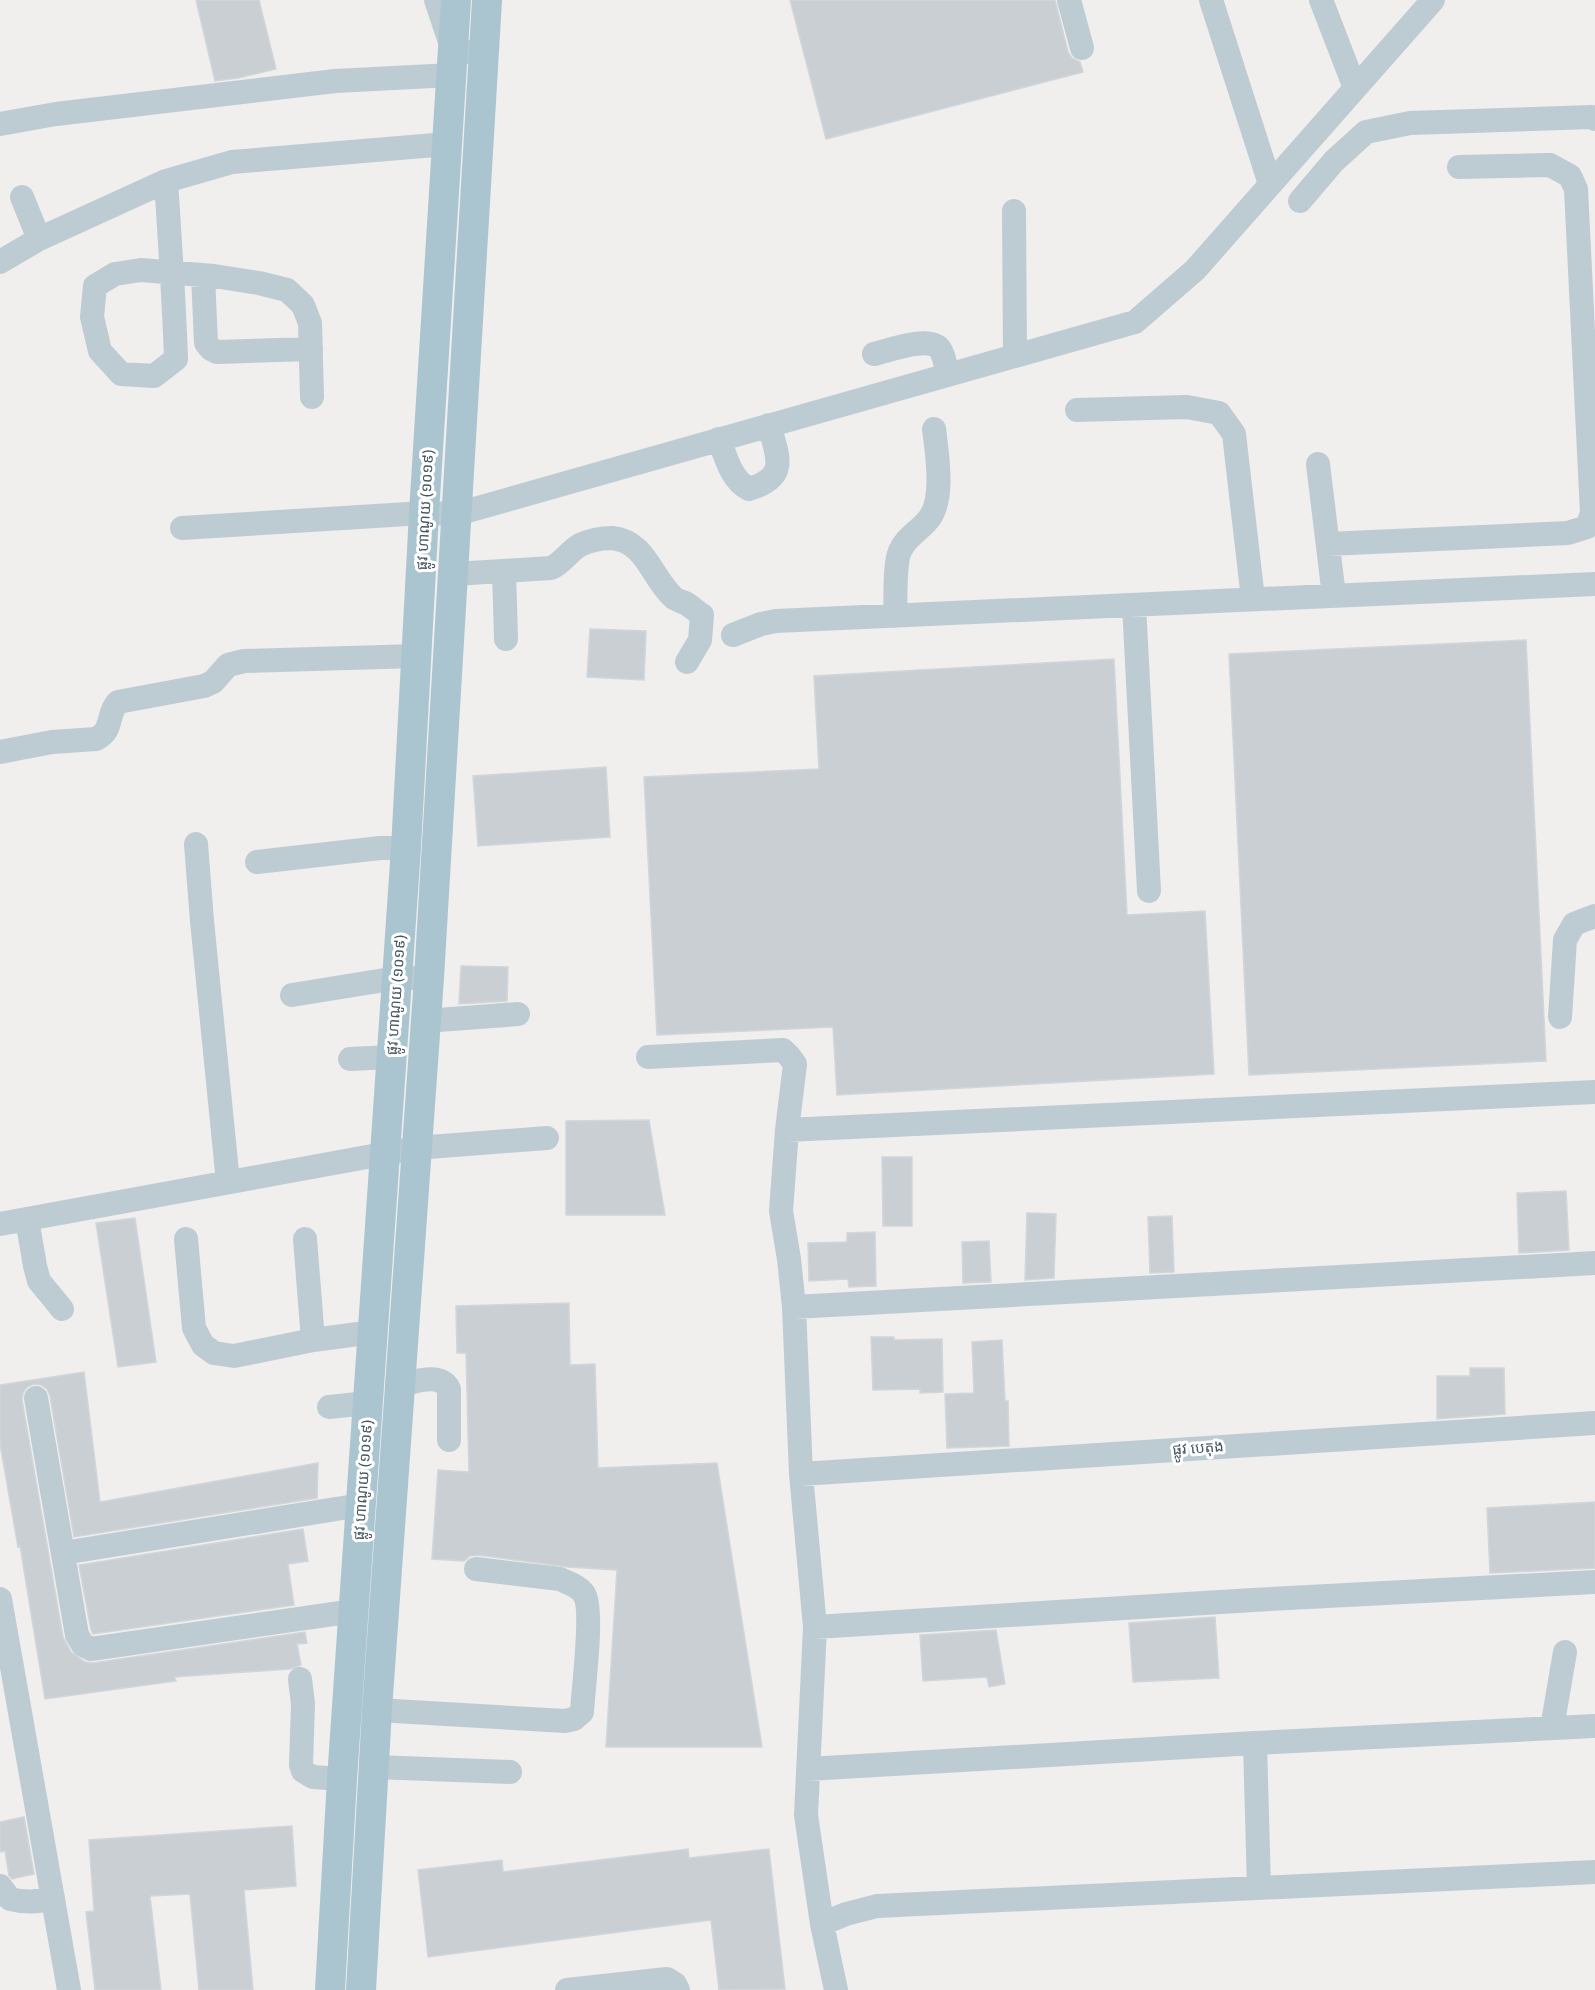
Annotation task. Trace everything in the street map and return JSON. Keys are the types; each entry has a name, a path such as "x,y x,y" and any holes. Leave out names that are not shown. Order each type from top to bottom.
{"main road":[{"name":"ផ្លូវ ហាណូយ (១០១៩)","path":"330,1990 342,1779 406,848 456,0"},
{"name":"ផ្លូវ ហាណូយ (១០១៩)","path":"362,1990 377,1710 429,978 487,0"}],"street":[{"path":"436,0 452,63"},
{"path":"1069,0 1082,48"},
{"path":"1211,0 1270,184"},
{"path":"1321,0 1355,88"},
{"path":"182,528 424,513 457,514 1135,322 1195,270 1433,0"},
{"path":"0,124 56,114 335,81 452,63 484,53"},
{"path":"1300,201 1334,161 1366,132 1410,123 1592,117 1595,119"},
{"path":"0,262 39,239 166,182 232,162 447,144"},
{"path":"1328,544 1591,531 1576,189 1570,176 1550,165 1459,167"},
{"path":"166,182 172,273 176,359 154,376 121,374 100,351 92,317 95,286 115,274 141,270 172,273 203,275 259,283 287,291 303,305 310,322 312,397"},
{"path":"22,197 39,239"},
{"path":"1014,211 1015,356"},
{"path":"203,275 206,343 211,349 218,352 311,349"},
{"path":"874,354 915,344 932,343 941,350 948,375"},
{"path":"1077,410 1187,407 1219,413 1234,434 1253,599"},
{"path":"718,440 732,472 741,485 749,489 761,486 773,476 778,467 778,456 769,425"},
{"path":"896,616 898,554 904,541 930,518 936,505 939,467 934,429"},
{"path":"1318,464 1334,596"},
{"path":"454,574 552,568 559,565 570,551 599,538 615,538 630,543 645,558 656,576 675,598 688,604 702,615 700,640 687,662"},
{"path":"504,572 506,639"},
{"path":"733,635 776,621 1595,584"},
{"path":"1134,605 1149,891"},
{"path":"0,752 52,742 96,739 108,730 112,708 118,702 204,686 213,682 228,665 244,661 417,656"},
{"path":"196,844 228,1182"},
{"path":"257,862 380,848 406,848"},
{"path":"1560,1017 1565,940 1574,924 1595,916"},
{"path":"292,995 397,978 429,978"},
{"path":"425,1021 518,1014"},
{"path":"648,1057 783,1050 795,1064 781,1211 794,1307 801,1474 814,1627 806,1815 822,1924 836,1990"},
{"path":"350,1059 391,1057"},
{"path":"787,1130 1595,1092"},
{"path":"0,1224 416,1148 547,1138"},
{"path":"27,1219 39,1281 62,1310"},
{"path":"186,1239 194,1328 202,1345 214,1353 234,1356 313,1340 373,1332"},
{"path":"305,1239 313,1340"},
{"path":"794,1307 1595,1263"},
{"path":"400,1385 432,1379 442,1380 446,1384 449,1389 449,1440"},
{"path":"36,1398 77,1635 83,1645 91,1649 354,1611"},
{"path":"329,1407 368,1402"},
{"name":"ផ្លូវ បេតុង","path":"801,1474 1595,1423"},
{"path":"63,1553 361,1505"},
{"path":"377,1710 566,1721 574,1719 582,1712 589,1612 585,1594 560,1579 476,1569"},
{"path":"814,1627 1595,1582"},
{"path":"0,1599 69,1990"},
{"path":"1552,1728 1565,1652"},
{"path":"300,1679 303,1704 301,1765 303,1772 313,1777 342,1779"},
{"path":"808,1769 1595,1726"},
{"path":"1255,1743 1259,1888"},
{"path":"374,1767 510,1772"},
{"path":"822,1924 846,1914 877,1906 1595,1872"},
{"path":"0,1886 9,1899 24,1902 53,1898"},
{"path":"567,1990 667,1979 675,1984 678,1990"}],"building":[{"path":"196,0 259,0 276,69 215,81"},
{"path":"790,0 1055,0 1068,52 1072,58 1080,62 1083,72 826,139"},
{"path":"590,629 646,631 644,680 587,677"},
{"path":"1526,640 1546,1061 1249,1075 1229,654"},
{"path":"1114,659 1127,915 1205,911 1214,1074 837,1095 833,1027 657,1035 644,777 819,769 814,676"},
{"path":"606,767 610,837 478,846 473,776"},
{"path":"461,966 508,967 507,1001 459,1004"},
{"path":"649,1120 665,1215 566,1215 566,1121"},
{"path":"882,1157 912,1157 912,1226 883,1226"},
{"path":"1566,1191 1569,1250 1519,1253 1517,1193"},
{"path":"1027,1213 1056,1214 1054,1278 1025,1280"},
{"path":"1172,1216 1174,1272 1150,1273 1148,1217"},
{"path":"135,1218 156,1362 118,1367 96,1223"},
{"path":"875,1232 876,1286 849,1287 848,1279 809,1281 808,1243 847,1242 847,1233"},
{"path":"989,1241 991,1282 963,1283 962,1242"},
{"path":"569,1303 570,1365 595,1364 598,1468 717,1463 762,1747 606,1747 617,1570 568,1567 478,1555 470,1556 464,1561 432,1559 438,1470 469,1472 466,1353 457,1353 456,1306"},
{"path":"871,1337 894,1337 894,1340 942,1339 943,1392 920,1393 920,1389 873,1390"},
{"path":"1002,1340 1005,1401 1008,1401 1009,1446 947,1448 945,1394 974,1393 972,1342"},
{"path":"1470,1368 1504,1368 1505,1414 1437,1419 1437,1376 1470,1376"},
{"path":"84,1372 100,1502 318,1463 317,1498 74,1537 50,1396 47,1389 41,1385 34,1384 27,1387 22,1400 63,1637 71,1652 85,1662 93,1663 305,1632 307,1643 297,1644 301,1665 290,1669 174,1677 176,1681 45,1699 20,1546 18,1547 0,1444 0,1385"},
{"path":"1595,1502 1595,1568 1490,1573 1487,1508"},
{"path":"303,1529 308,1561 288,1564 294,1605 93,1634 91,1630 79,1565"},
{"path":"1215,1617 1219,1678 1133,1682 1129,1623"},
{"path":"996,1630 1005,1684 989,1687 987,1677 923,1681 920,1635"},
{"path":"24,1817 34,1874 12,1879 9,1876 5,1851 0,1852 0,1822"},
{"path":"292,1826 296,1886 244,1890 253,1990 199,1990 190,1894 150,1896 161,1990 95,1990 86,1912 94,1911 89,1840"},
{"path":"688,1849 689,1858 769,1849 785,1989 719,1990 711,1920 428,1957 418,1870 502,1860 503,1872"}]}
